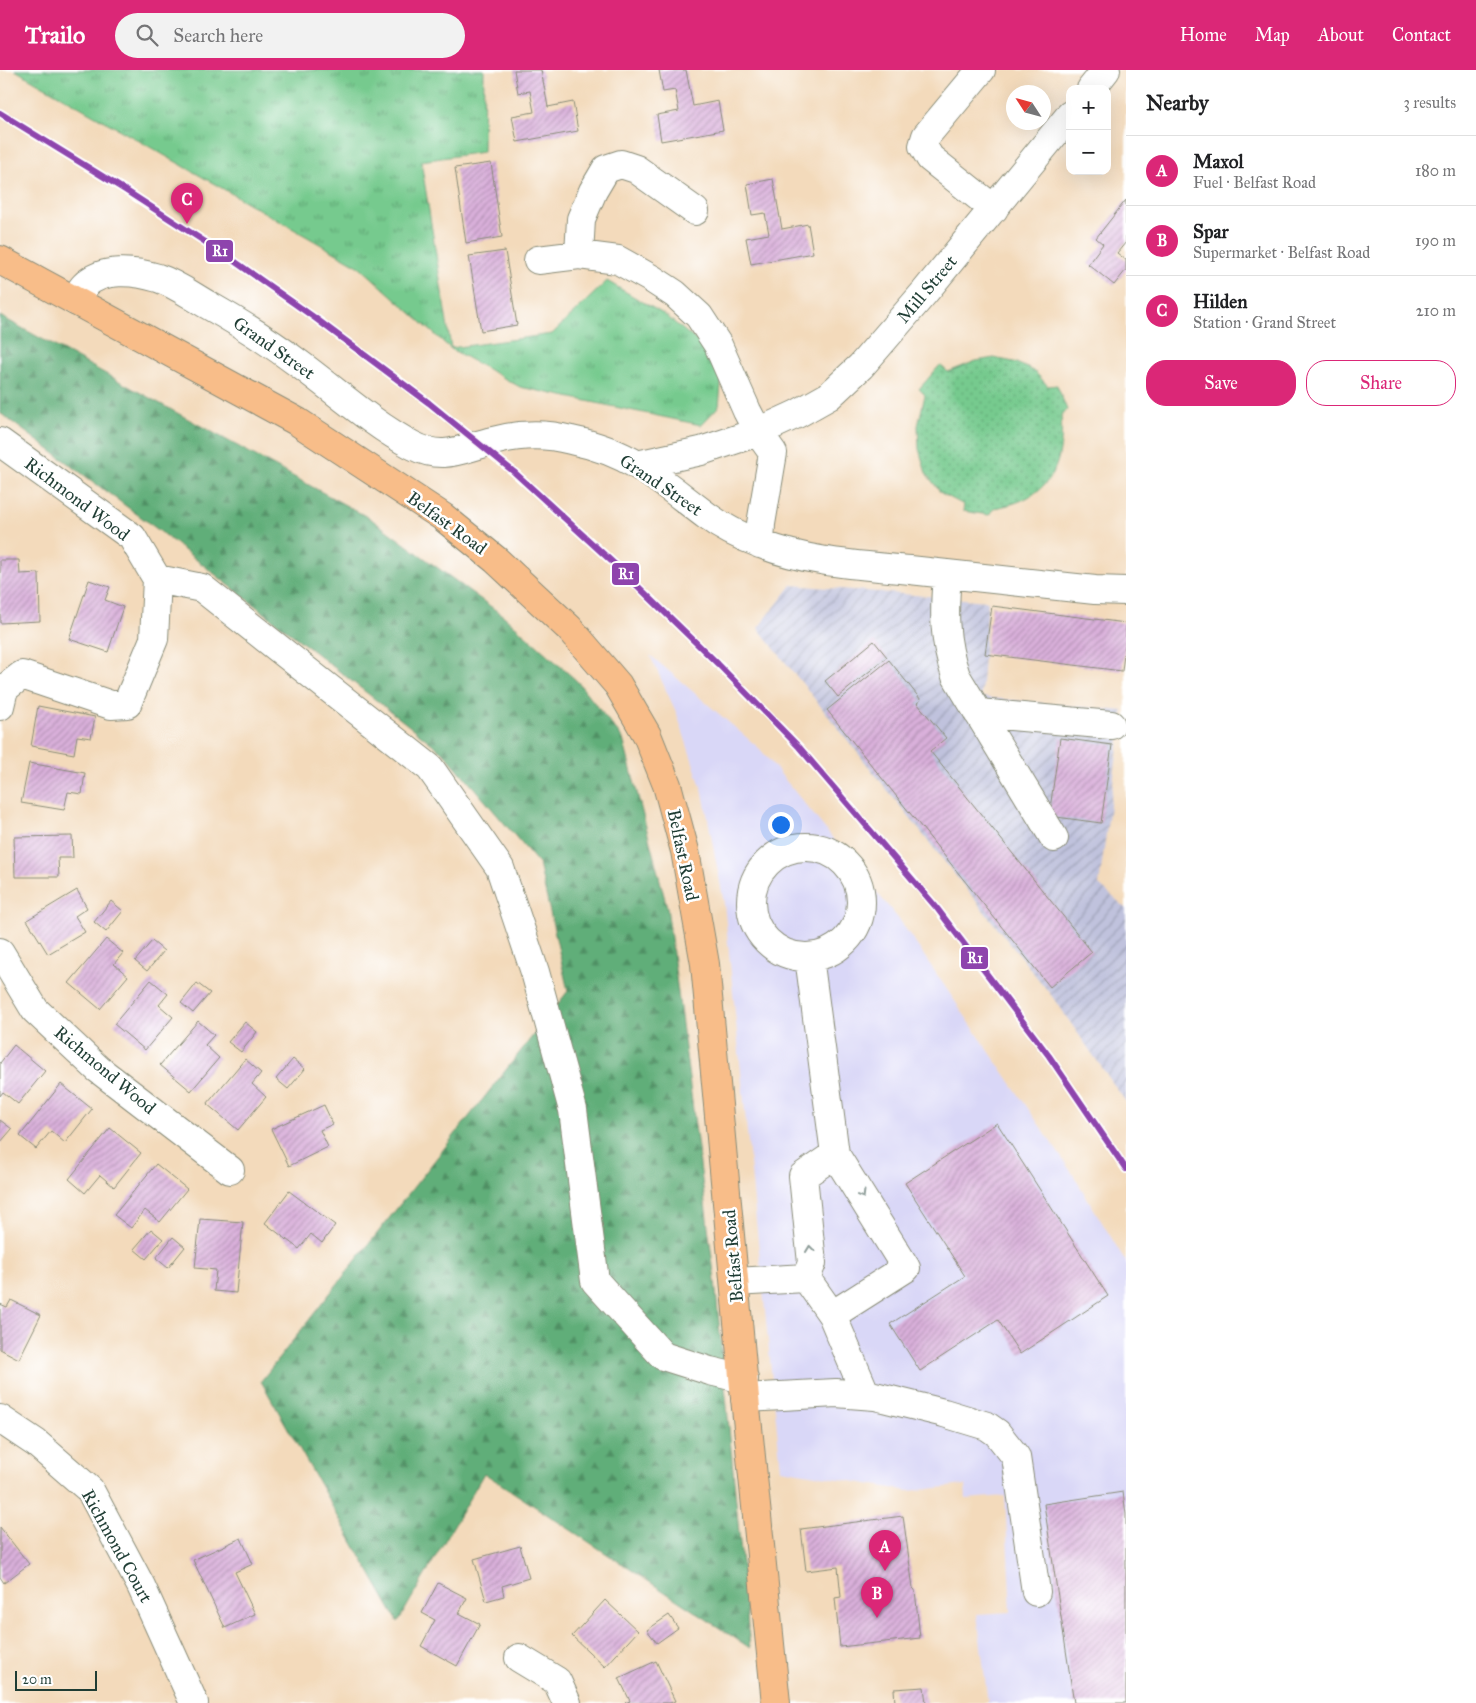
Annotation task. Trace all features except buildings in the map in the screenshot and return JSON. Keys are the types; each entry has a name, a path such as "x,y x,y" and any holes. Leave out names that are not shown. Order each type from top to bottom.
{"highway":[{"name":"Belfast Road","path":"0,260 298,422 443,517 496,560 569,628 618,685 647,736 668,784 685,851 705,964 776,1703"}],"street":[{"path":"982,70 926,136 923,146 930,158 994,209"},
{"path":"1094,85 1106,70"},
{"name":"Mill Street","path":"637,465 701,451 758,432 797,414 829,396 861,366 994,209 1066,120"},
{"path":"579,255 581,219 592,190 606,169 621,164 636,169 695,211"},
{"path":"538,260 579,255 618,260 674,294 699,316 718,345 758,432 773,453 761,524 760,544"},
{"name":"Grand Street","path":"75,300 83,287 95,278 111,273 139,273 162,279 239,324 299,364 394,434 414,446 430,451 451,454 492,441 530,434 566,438 590,444 614,452 637,465 673,489 707,516 736,534 785,553 811,559 1095,590 1126,591"},
{"name":"Richmond Wood","path":"0,442 132,537 157,579"},
{"path":"946,574 945,630 949,655 956,676 1054,838"},
{"path":"0,706 4,689 22,675 111,705 127,704 154,639 157,579 202,588 430,768 500,868 535,972 573,1110 595,1281 663,1356 710,1371 745,1389 875,1396 987,1426 997,1433 1016,1457 1036,1592"},
{"path":"978,714 1111,725"},
{"name":"Richmond Wood","path":"0,952 35,1010 98,1069 230,1170"},
{"path":"809,957 835,1154 906,1268 832,1316"},
{"path":"806,1278 812,1263 803,1176 835,1154"},
{"path":"735,1282 806,1278"},
{"path":"806,1278 832,1316 866,1395"},
{"name":"Richmond Court","path":"0,1419 36,1443 90,1490 142,1586 194,1703"},
{"path":"519,1658 557,1681 567,1703"}],"shaded area":[{"path":"792,585 988,601 981,697 1123,711 1099,885 1126,908 1126,1102 1051,995 758,628"},
{"path":"650,655 760,749 901,922 1072,1173 1126,1262 1126,1703 988,1703 977,1614 1011,1612 1005,1496 966,1499 965,1485 909,1491 781,1469 724,903 703,793 677,714"}],"green space":[{"path":"15,70 484,70 483,152 421,161 451,348 552,334 607,281 665,315 707,349 722,375 719,406 701,425 520,387 451,349 360,267"},
{"path":"0,316 371,519 505,617 577,681 623,739 667,907 715,1281 750,1648 484,1473 398,1622 261,1381 568,991 539,864 445,754 157,529 0,413"},
{"path":"994,358 1014,362 1034,371 1048,386 1057,385 1067,410 1061,415 1062,434 1060,451 1050,478 1040,489 1028,497 1013,504 994,508 989,515 963,511 964,505 941,493 926,473 919,449 918,426 925,395 919,389 940,365 948,372 976,361"}],"transit line":[{"name":"R1","path":"0,113 227,256 315,318 429,403 514,472 620,569 718,664 799,747 936,907 1049,1056 1126,1169"}],"place":[{"name":"Hilden","path":"187,224"},
{"name":"Maxol","path":"885,1571"},
{"name":"Spar","path":"877,1618"}]}
